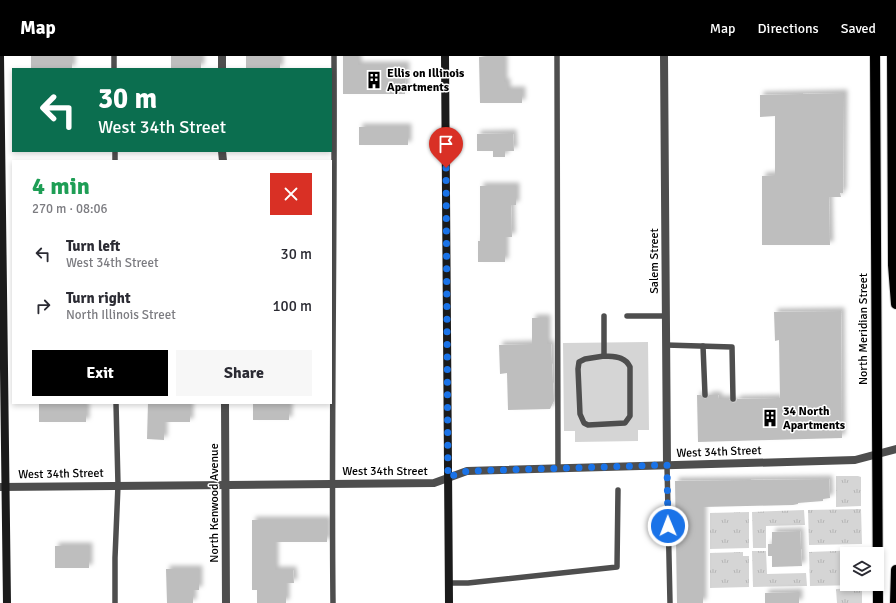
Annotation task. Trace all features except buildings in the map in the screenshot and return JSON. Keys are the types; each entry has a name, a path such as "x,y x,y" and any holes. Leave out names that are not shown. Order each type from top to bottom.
{"main road":[{"path":"0,56 3,487 7,603"},
{"path":"445,56 449,603"},
{"name":"North Meridian Street","path":"875,56 878,603"},
{"path":"892,56 894,168 893,265 896,304"},
{"path":"895,603 896,570"}],"street":[{"path":"222,56 222,68"},
{"name":"Salem Street","path":"664,56 667,465"},
{"name":"North Kenwood Avenue","path":"225,404 226,603"},
{"name":"West 34th Street","path":"3,487 434,482 467,471 855,460 896,449"}],"lane":[{"path":"114,56 114,68"},
{"path":"333,603 332,483 334,56"},
{"path":"557,56 558,468"},
{"path":"604,316 604,356"},
{"path":"628,316 666,316"},
{"path":"666,345 732,347 733,399"},
{"path":"703,346 705,395"},
{"path":"604,356 623,358 630,367 630,416 625,423 619,425 588,425 584,423 580,414 579,362 585,358 604,356"},
{"path":"115,603 118,485 116,404"},
{"path":"667,465 670,603"},
{"path":"449,583 468,583 617,567 618,490"}],"green space":[{"path":"648,342 649,430 638,430 638,441 575,442 575,431 564,431 563,343"},
{"path":"836,476 861,477 861,506 836,507"},
{"path":"861,509 862,544 809,545 808,510"},
{"path":"804,510 805,525 766,526 766,548 753,548 752,512"},
{"path":"749,512 749,548 710,549 710,513"},
{"path":"752,551 766,551 767,574 806,573 807,586 753,587"},
{"path":"840,551 840,585 810,586 809,552"},
{"path":"743,552 743,556 749,556 749,587 710,588 710,553"},
{"path":"836,589 840,589 840,591 862,591 862,603 837,603"}],"place":[{"name":"Ellis on Illinois Apartments","path":"374,80"},
{"name":"34 North Apartments","path":"770,418"}],"route":[{"path":"446,168 448,477 467,471 667,465 668,526"}]}
